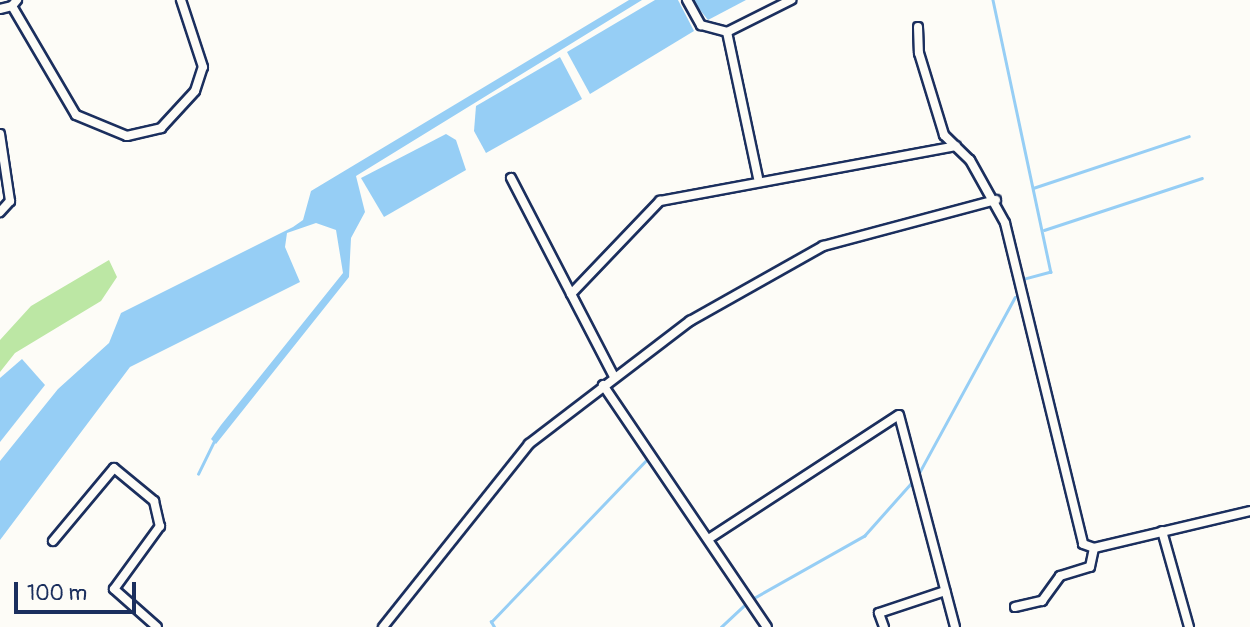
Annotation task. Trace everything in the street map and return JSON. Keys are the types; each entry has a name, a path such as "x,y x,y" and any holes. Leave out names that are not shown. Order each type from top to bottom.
{"street":[{"path":"0,9 14,3 76,116 127,136 161,128 195,90 203,67 181,0"},
{"path":"687,0 701,25 727,33 791,0"},
{"path":"918,27 919,53 944,135 956,146 996,200 1083,544 1094,548 1250,511"},
{"path":"727,33 758,178"},
{"path":"0,134 10,201 0,212"},
{"path":"571,294 660,201 758,178 956,146"},
{"path":"511,178 614,377"},
{"path":"383,627 514,459 603,385 690,321 823,246 996,200"},
{"path":"603,385 710,538 767,627"},
{"path":"710,538 899,415 955,627"},
{"path":"53,541 114,468 154,500 160,526 114,589 157,627"},
{"path":"1162,531 1189,627"},
{"path":"1015,607 1042,601 1060,576 1090,567 1094,548"},
{"path":"884,627 879,613 945,592"}],"green space":[{"path":"109,260 117,277 101,301 15,353 0,372 0,340 31,306"}],"water":[{"path":"629,0 642,0 356,176 365,212 351,238 349,277 216,444 211,439 221,425 343,273 336,230 316,223 287,233 285,247 300,282 130,367 0,540 0,461 58,389 109,343 121,313 293,227 303,220 311,191"},
{"path":"655,0 678,0 694,31 590,94 567,52"},
{"path":"692,0 746,0 708,20"},
{"path":"560,57 582,99 486,153 474,131 476,106"},
{"path":"446,134 456,140 466,170 384,217 361,178"},
{"path":"22,359 45,385 0,442 0,378"}],"waterway":[{"path":"993,0 1051,272 1022,280"},
{"path":"1033,188 1189,136"},
{"path":"1044,230 1202,178"},
{"path":"919,473 1015,297"},
{"path":"198,474 215,439"},
{"path":"494,627 491,622 649,457"},
{"path":"752,599 864,536 913,481"},
{"path":"721,627 747,603"}]}
